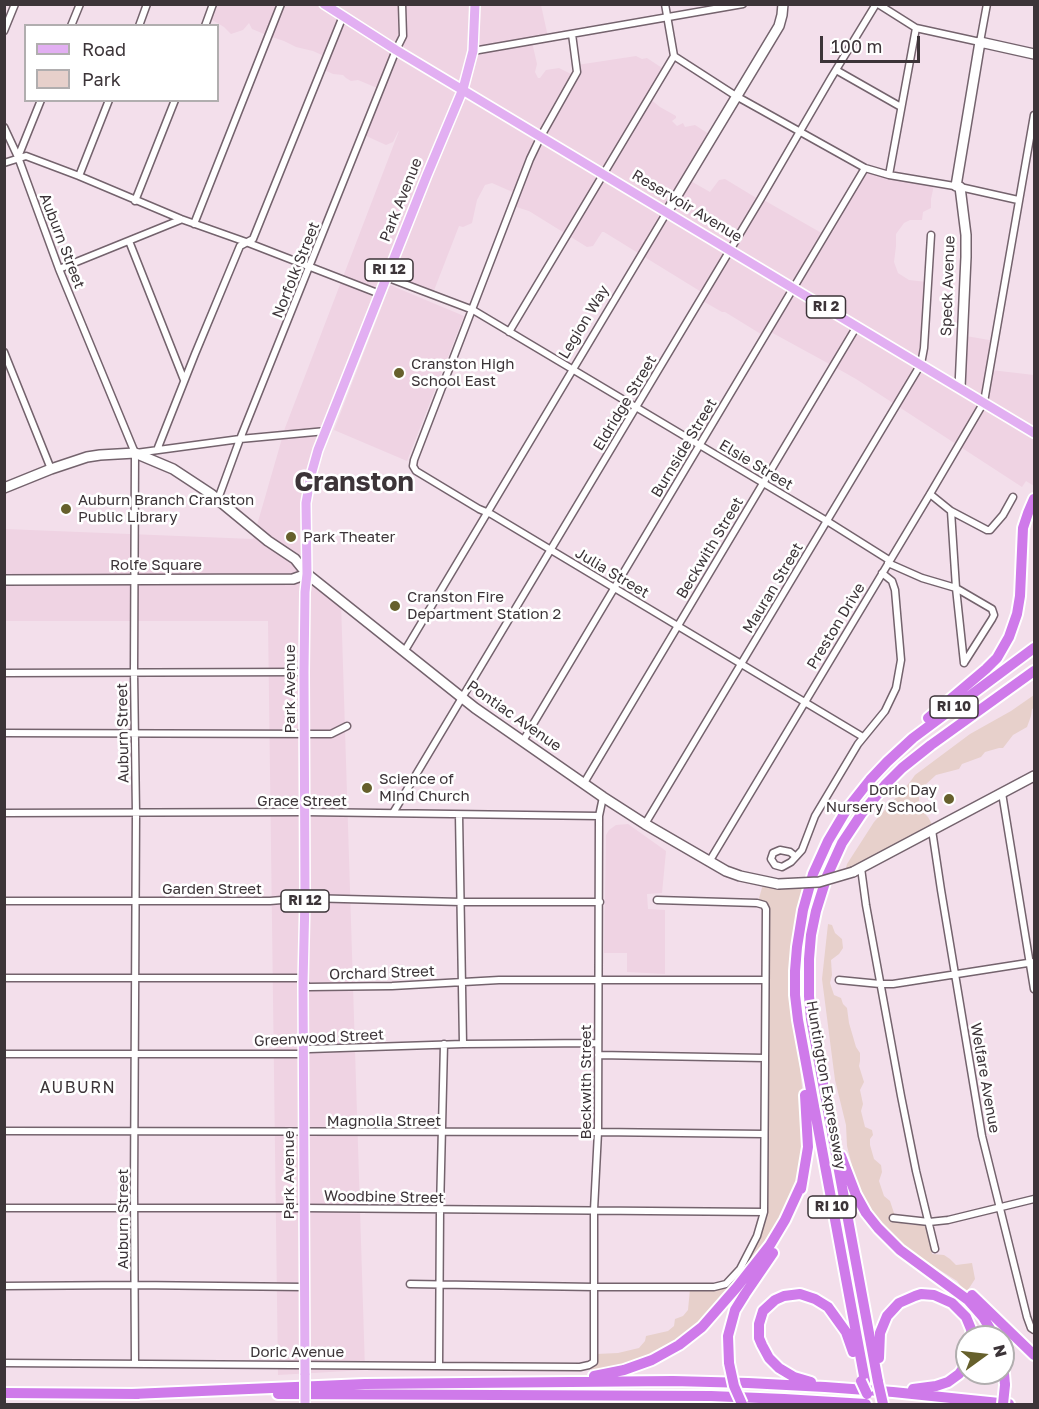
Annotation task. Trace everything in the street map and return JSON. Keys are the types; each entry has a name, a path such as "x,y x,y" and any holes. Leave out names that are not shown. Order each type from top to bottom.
{"highway":[{"path":"878,771 910,734 986,669 1005,645 1017,614 1021,587 1023,528 1035,499"},
{"name":"Huntington Expressway","path":"863,1381 795,995 798,934 806,898 833,830 854,799 878,771 895,753 929,726 1035,648"},
{"name":"Huntington Expressway","path":"882,1404 872,1392 810,1008 808,972 814,923 827,876 842,843 869,803 902,768 951,730 1035,671"},
{"path":"742,1404 734,1386 729,1363 728,1336 735,1310 786,1232 797,1205 807,1159 808,1135 800,1032"},
{"path":"819,1068 840,1150 856,1195 872,1221 900,1250 968,1300 988,1325"},
{"path":"452,1382 596,1375 634,1367 661,1356 702,1327 749,1273 786,1220 802,1183"},
{"path":"900,1250 935,1269 963,1288 1035,1355"},
{"path":"825,1387 794,1377 779,1368 765,1351 759,1338 759,1324 766,1307 779,1298 800,1294 828,1307 846,1332 863,1381 872,1392"},
{"path":"872,1392 879,1339 884,1322 894,1307 921,1294 940,1297 952,1303 966,1317 969,1325"},
{"path":"4,1393 686,1396 776,1399 920,1388 936,1386 955,1377"},
{"path":"132,1394 365,1384 673,1381 825,1387 1009,1404"},
{"path":"1003,1404 1005,1385"}],"main road":[{"name":"Park Avenue","path":"305,1404 303,983 306,503 318,450 463,89 473,51 475,4"},
{"name":"Legion Way","path":"667,212 779,26 783,4"},
{"name":"Reservoir Avenue","path":"327,6 396,50 1035,433"},
{"path":"980,42 1035,54"},
{"name":"Speck Avenue","path":"960,387 966,235 958,186 980,42"},
{"name":"Pontiac Avenue","path":"4,488 51,469 100,455 135,453 173,469 218,499 268,541 295,559 307,574 462,698 645,824 709,862 740,876 778,884 819,882 857,870 1035,776"},
{"name":"Rolfe Square","path":"4,580 293,579 307,574"}],"street":[{"path":"4,31 15,4"},
{"path":"72,24 80,4"},
{"path":"140,24 147,4"},
{"path":"206,24 213,4"},
{"path":"194,224 281,4"},
{"name":"Norfolk Street","path":"218,499 403,36 402,4"},
{"path":"509,332 674,56 665,4"},
{"path":"473,51 744,4"},
{"path":"877,4 916,28 980,42"},
{"name":"Eldridge Street","path":"393,813 877,4"},
{"name":"Speck Avenue","path":"980,42 987,4"},
{"path":"157,450 240,246 253,239 343,16"},
{"path":"889,175 916,28"},
{"path":"473,310 530,159 577,72 572,33"},
{"path":"674,56 736,96 865,168 889,175 958,186 1018,200"},
{"path":"836,70 901,107"},
{"path":"18,157 40,102"},
{"path":"79,176 108,102"},
{"path":"135,201 174,102"},
{"path":"984,402 1018,200 1035,115"},
{"name":"Auburn Street","path":"4,127 18,157 59,269 135,453 135,1364"},
{"path":"4,163 26,156 181,219 380,294"},
{"name":"Burnside Street","path":"523,741 865,168"},
{"name":"Legion Way","path":"404,652 667,212"},
{"path":"59,269 181,219"},
{"path":"921,364 931,235"},
{"path":"129,241 184,381"},
{"name":"Elsie Street","path":"386,277 473,310 827,521 889,561 922,578 956,588 992,609 994,615 964,663 956,588"},
{"name":"Julia Street","path":"473,310 413,464 416,471 863,737"},
{"name":"Beckwith Street","path":"584,783 857,326"},
{"path":"4,352 51,469"},
{"name":"Mauran Street","path":"645,824 921,364"},
{"name":"Preston Drive","path":"709,862 984,402"},
{"path":"135,453 326,430"},
{"path":"930,494 951,511 983,529 990,530 1003,515 1013,497"},
{"path":"951,511 956,588"},
{"path":"795,856 805,844 813,819 863,737 888,706 896,688 900,669 900,649 895,590 891,581 882,573"},
{"path":"4,673 304,672"},
{"path":"4,733 331,734 347,726"},
{"path":"1002,793 1035,989"},
{"name":"Beckwith Street","path":"589,1365 594,1362 594,1210 598,1132 599,816 603,797"},
{"name":"Grace Street","path":"4,813 305,812 599,816"},
{"path":"459,815 464,1044"},
{"name":"Welfare Avenue","path":"932,830 982,1136 1027,1317 1034,1328"},
{"path":"857,870 914,1160 935,1249"},
{"name":"Garden Street","path":"4,900 270,901 305,898 460,902 600,902"},
{"path":"410,1284 714,1287 726,1284 740,1269 757,1236 764,1212 766,909 764,905 757,903 657,900"},
{"path":"838,980 880,984 956,975 1032,962"},
{"name":"Orchard Street","path":"4,978 299,978 308,987 392,986 499,980 765,980"},
{"name":"Greenwood Street","path":"4,1054 298,1054 309,1049 598,1042"},
{"path":"439,1366 444,1044"},
{"path":"598,1055 765,1058"},
{"name":"Magnolia Street","path":"4,1131 764,1134"},
{"path":"893,1218 929,1222 948,1220 1035,1199"},
{"name":"Woodbine Street","path":"4,1208 764,1212"},
{"path":"4,1286 304,1287"},
{"name":"Doric Avenue","path":"4,1363 580,1367 589,1365"}],"shaded area":[{"path":"214,5 541,5 548,37 532,42 537,64 535,72 538,78 546,70 559,68 575,76 577,65 636,56 642,59 647,58 665,70 649,98 676,116 672,121 677,126 683,123 685,127 695,125 712,136 689,180 710,192 719,180 725,179 825,235 863,172 886,174 934,185 931,208 923,212 922,220 910,220 904,223 896,234 894,262 898,273 909,280 927,282 925,363 964,385 966,336 995,341 991,370 1034,375 1034,434 1032,438 1034,441 1034,486 1026,481 1022,487 833,366 769,331 764,336 701,300 703,293 604,232 593,246 587,247 529,211 513,206 517,194 492,183 485,185 477,200 472,223 463,227 459,226 433,293 387,276 325,432 304,520 311,584 341,602 365,1370 278,1375 268,621 5,621 5,529 253,539 285,428 399,131 393,142 386,145 364,135 382,90 322,69 324,56 252,29 249,23 243,30 231,34 209,18"},
{"name":"Cranston High School East","path":"390,285 464,316 407,461 334,430"},
{"path":"628,824 666,851 662,893 647,894 648,909 665,910 665,974 627,972 627,953 604,953 606,835 616,825"}],"green space":[{"path":"1034,695 1034,708 1027,727 1013,735 1003,748 985,752 981,757 962,764 959,769 936,775 924,786 919,800 923,812 934,828 844,876 847,864 874,822 915,775 970,734"},
{"path":"763,884 804,887 794,931 789,979 806,1125 804,1170 763,1254 674,1349 589,1377 596,1354 618,1353 639,1348 646,1336 668,1331 674,1326 675,1319 683,1316 688,1310 690,1289 723,1285 740,1269 764,1212 765,907 758,902"},
{"path":"828,924 832,925 835,933 842,939 843,948 831,960 830,983 834,995 841,998 847,1008 849,1023 860,1053 859,1066 864,1082 860,1090 863,1104 861,1111 865,1127 872,1130 870,1145 874,1159 881,1165 882,1172 879,1181 884,1196 890,1201 897,1222 912,1225 927,1224 933,1247 932,1254 944,1255 956,1265 972,1263 975,1279 966,1293 957,1281 910,1251 876,1221 857,1185 835,1080 822,979"}],"place":[{"name":"Cranston High School East","path":"399,373"},
{"name":"Auburn Branch Cranston Public Library","path":"66,509"},
{"name":"Park Theater","path":"291,537"},
{"name":"Cranston Fire Department Station 2","path":"395,606"},
{"name":"Science of Mind Church","path":"367,788"},
{"name":"Doric Day Nursery School","path":"949,799"}],"district":[{"name":"Cranston","path":"354,482"},
{"name":"AUBURN","path":"78,1088"}]}
